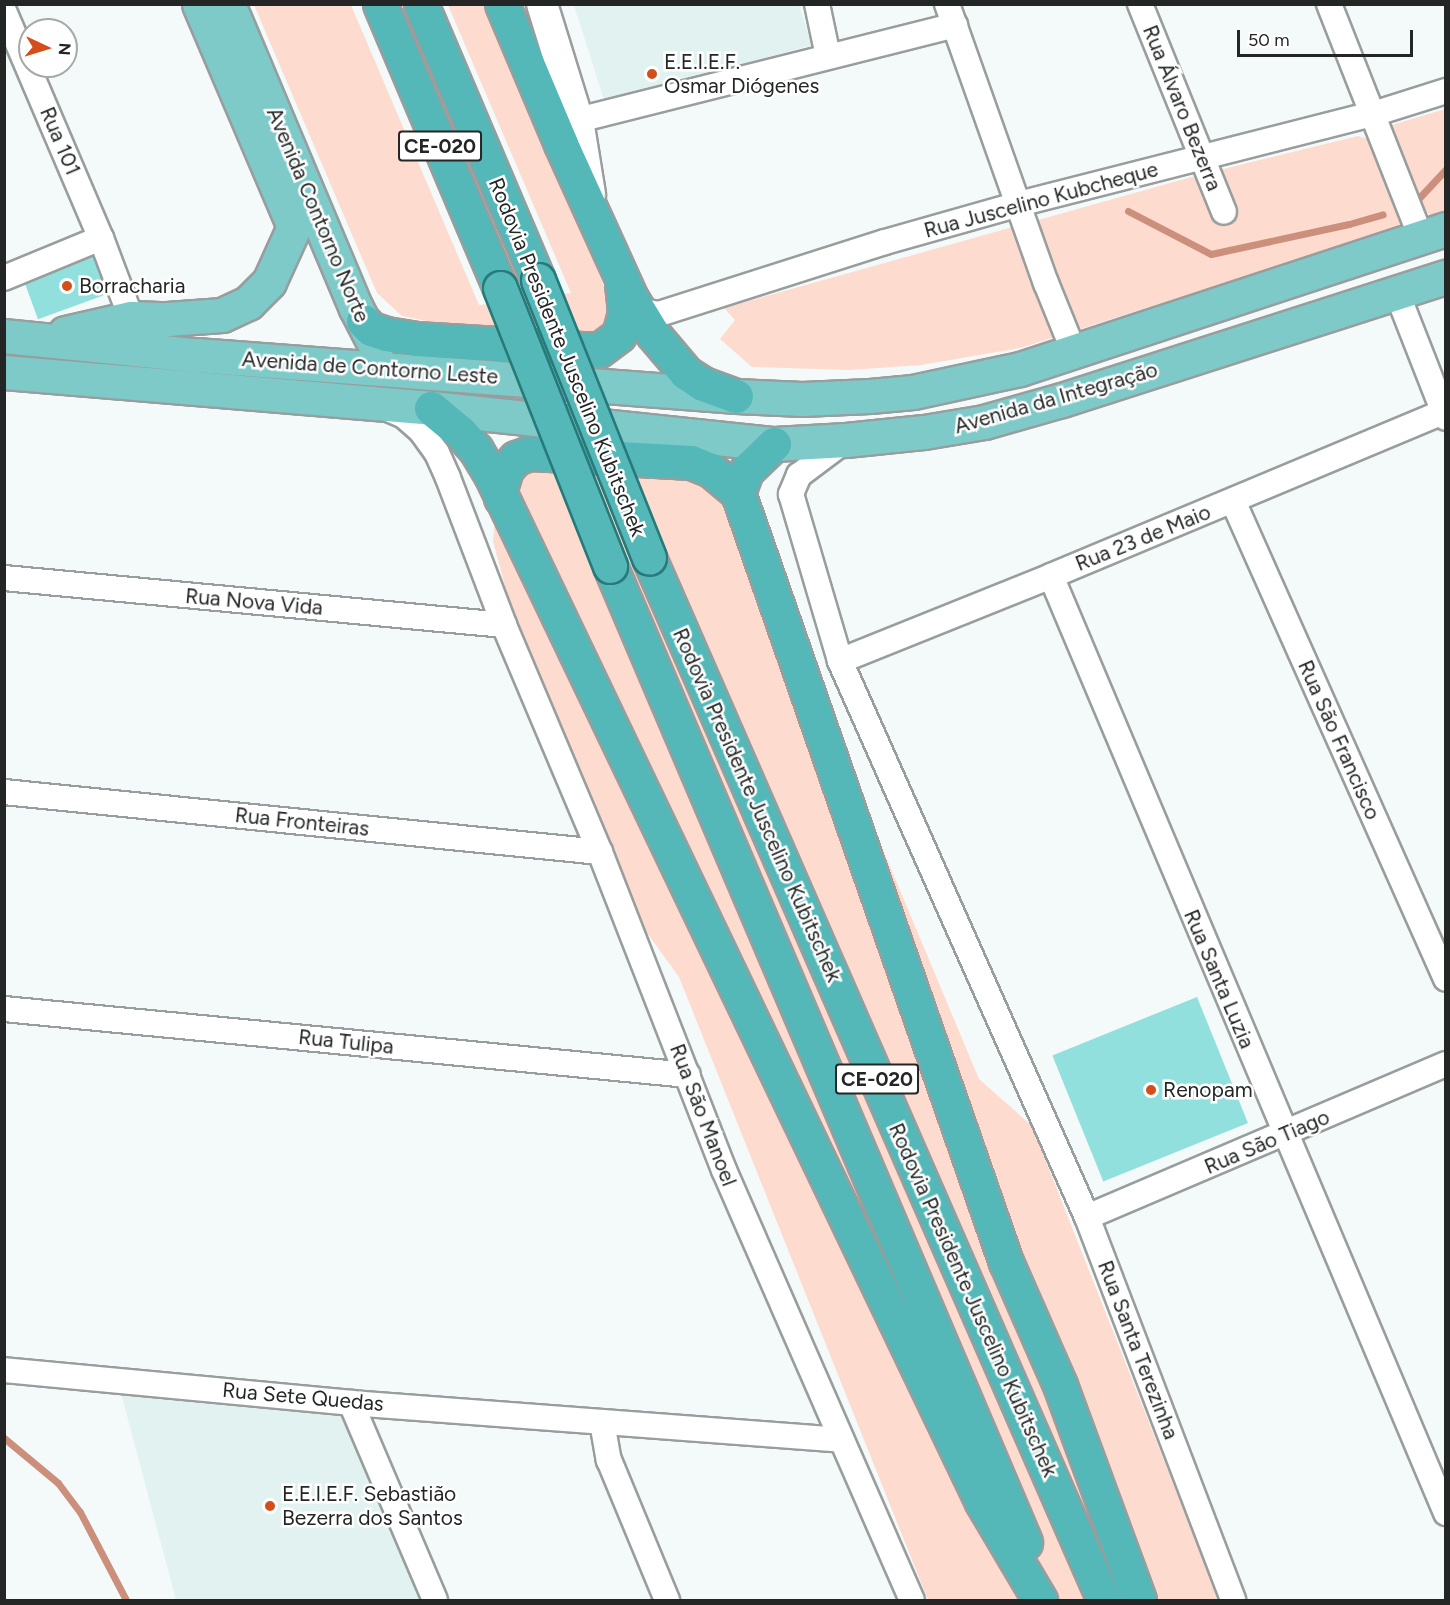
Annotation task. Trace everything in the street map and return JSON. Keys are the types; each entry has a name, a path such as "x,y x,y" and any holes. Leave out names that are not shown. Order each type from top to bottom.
{"highway":[{"name":"Rodovia Presidente Juscelino Kubitschek","path":"380,4 500,288 610,566 1050,1600"},
{"name":"Rodovia Presidente Juscelino Kubitschek","path":"421,4 538,280 649,558 1104,1600"},
{"path":"502,4 621,280 638,310 670,356 686,373 703,384 736,396"},
{"path":"363,321 371,329 416,339 599,350 619,335 625,312 621,280"},
{"path":"431,408 460,432 476,450 501,498 982,1502 1040,1600"},
{"path":"738,493 746,471 774,444"},
{"path":"501,498 500,489 506,469 516,458 530,453 691,462 711,470 738,493 1006,1262 1060,1385 1139,1600"}],"main road":[{"path":"174,353 188,337 222,315 248,303 268,282 306,221 199,4"},
{"name":"Avenida Contorno Norte","path":"228,4 306,221 363,321 387,370 431,408"},
{"name":"Avenida da Integração","path":"736,396 802,399 914,392 1020,369 1433,233"},
{"name":"Avenida da Integração","path":"510,418 774,444 924,432 984,422 1062,400 1446,277"},
{"path":"40,339 131,318 167,319 222,315"},
{"path":"167,319 172,321 174,326 174,353"},
{"name":"Avenida de Contorno Leste","path":"4,336 174,353 736,396"},
{"name":"Avenida de Contorno Leste","path":"4,372 431,408 510,418"}],"street":[{"path":"542,4 578,120 593,215"},
{"path":"817,4 828,56"},
{"name":"Rua Álvaro Bezerra","path":"1140,4 1224,212"},
{"path":"1329,4 1373,114 1433,233"},
{"name":"Rua 101","path":"4,11 101,238 131,318"},
{"path":"578,120 828,56 951,15 1020,204 1046,283 1074,352"},
{"name":"Rua Juscelino Kubcheque","path":"638,310 659,314 885,242 1020,204 1373,114 1446,91"},
{"path":"4,278 101,238"},
{"path":"1397,293 1445,413"},
{"name":"Rua São Manoel","path":"374,403 404,416 421,431 436,453 504,625 600,852 724,1170 912,1600"},
{"name":"Rua 23 de Maio","path":"840,661 1445,413"},
{"path":"840,661 791,494 799,475 846,440"},
{"name":"Rua São Francisco","path":"1233,501 1446,979"},
{"name":"Rua Santa Luzia","path":"1051,576 1284,1135 1446,1513"},
{"name":"Rua Nova Vida","path":"4,578 504,625"},
{"name":"Rua Santa Terezinha","path":"840,661 1087,1217 1233,1600"},
{"name":"Rua Fronteiras","path":"4,792 600,852"},
{"name":"Rua Tulipa","path":"4,1009 688,1075"},
{"name":"Rua São Tiago","path":"1087,1217 1284,1135 1446,1064"},
{"name":"Rua Sete Quedas","path":"4,1370 351,1402 843,1440"},
{"path":"351,1402 435,1600"},
{"path":"602,1422 609,1460 667,1600"}],"shaded area":[{"path":"254,5 351,5 479,305 571,293 448,5 488,5 566,186 610,303 605,328 594,337 467,329 402,316 377,293"},
{"name":"E.E.I.E.F. Osmar Diógenes","path":"574,5 799,5 812,45 605,103"},
{"path":"1445,109 1445,212 1432,217 1424,210 1416,194 1392,125"},
{"path":"1358,136 1368,139 1402,214 1401,223 1395,229 1020,348 921,365 849,370 752,367 720,339 735,320 724,308 1195,176"},
{"path":"532,456 706,480 763,563 979,1079 1032,1126 1219,1600 928,1600 679,977 645,930 508,597 493,541 495,514"},
{"name":"E.E.I.E.F. Sebastião Bezerra dos Santos","path":"121,1393 347,1412 429,1600 176,1600"}],"building":[{"name":"Borracharia","path":"94,251 109,293 38,319 23,277"},
{"name":"Renopam","path":"1197,997 1248,1123 1103,1182 1052,1055"}],"waterway":[{"path":"1419,198 1446,169"},
{"path":"1128,211 1211,254 1349,224 1383,214"},
{"path":"4,1438 58,1483 80,1512 126,1600"}],"place":[{"name":"E.E.I.E.F. Osmar Diógenes","path":"652,74"},
{"name":"Borracharia","path":"67,286"},
{"name":"Renopam","path":"1151,1090"},
{"name":"E.E.I.E.F. Sebastião Bezerra dos Santos","path":"270,1506"}]}
